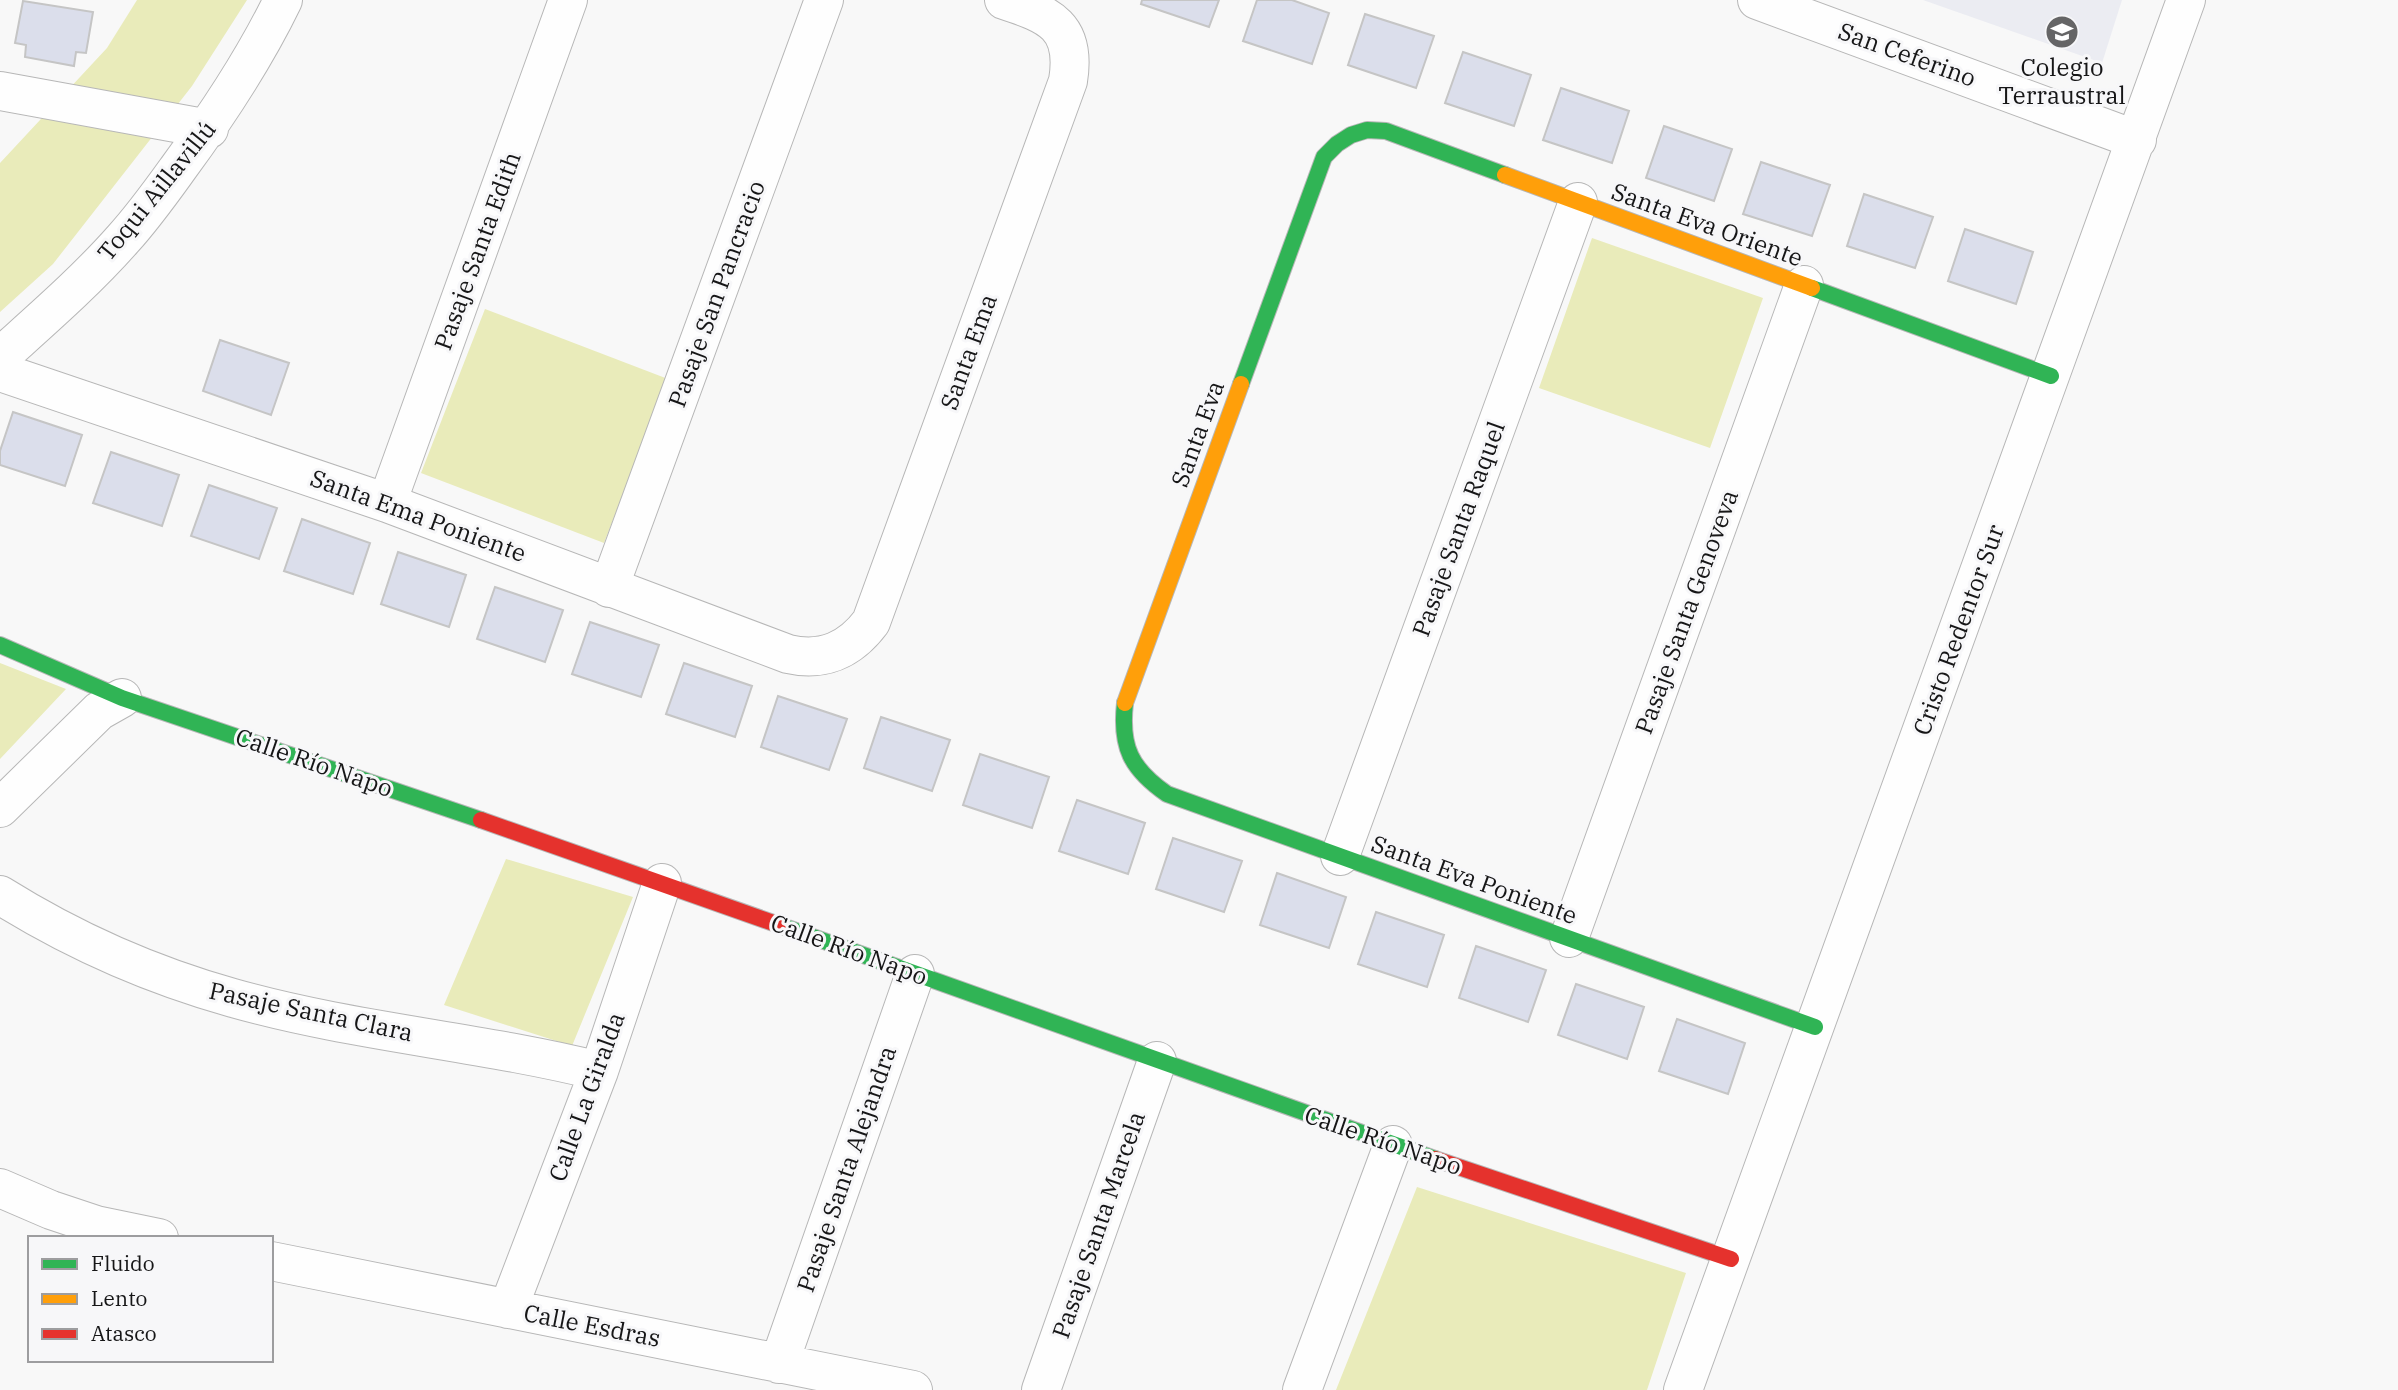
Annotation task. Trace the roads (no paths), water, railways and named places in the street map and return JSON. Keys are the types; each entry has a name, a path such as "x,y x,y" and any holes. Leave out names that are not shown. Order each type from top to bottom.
{"street":[{"name":"Toqui Aillavillú","path":"3,354 85,279 123,239 208,129 265,37 283,0"},
{"name":"Pasaje Santa Edith","path":"387,503 568,0"},
{"name":"Pasaje San Pancracio","path":"609,588 824,0"},
{"name":"Santa Ema","path":"834,653 848,646 871,622 1068,81 1070,49 1064,33 1051,19 1038,11 1004,0"},
{"name":"San Ceferino","path":"1757,0 2137,140"},
{"name":"Cristo Redentor Sur","path":"1731,1259 2186,0"},
{"path":"0,92 208,129"},
{"name":"Santa Eva Oriente","path":"1346,136 1372,129 1386,131 2051,376"},
{"name":"Santa Eva","path":"1130,757 1123,739 1125,700 1321,164 1333,145 1346,136"},
{"name":"Pasaje Santa Raquel","path":"1340,856 1578,202"},
{"name":"Pasaje Santa Genoveva","path":"1569,938 1804,285"},
{"name":"Santa Ema Poniente","path":"3,354 609,588 788,654 803,658 834,653"},
{"name":"Calle Río Napo","path":"0,645 122,698 662,883 1393,1145 1731,1259"},
{"path":"0,808 99,711 122,698"},
{"name":"Santa Eva Poniente","path":"1130,757 1139,772 1167,794 1815,1027"},
{"name":"Calle La Giralda","path":"508,1309 599,1071 662,883"},
{"name":"Pasaje Santa Clara","path":"0,895 76,939 193,986 234,999 599,1071"},
{"name":"Pasaje Santa Alejandra","path":"779,1364 915,974"},
{"name":"Pasaje Santa Marcela","path":"1041,1390 1157,1061"},
{"path":"1302,1390 1393,1145"},
{"path":"0,1188 51,1210 96,1225 149,1236"},
{"path":"1683,1390 1731,1259"},
{"name":"Calle Esdras","path":"273,1261 913,1390"}],"place":[{"name":"Colegio Terraustral","path":"2062,32"}]}
